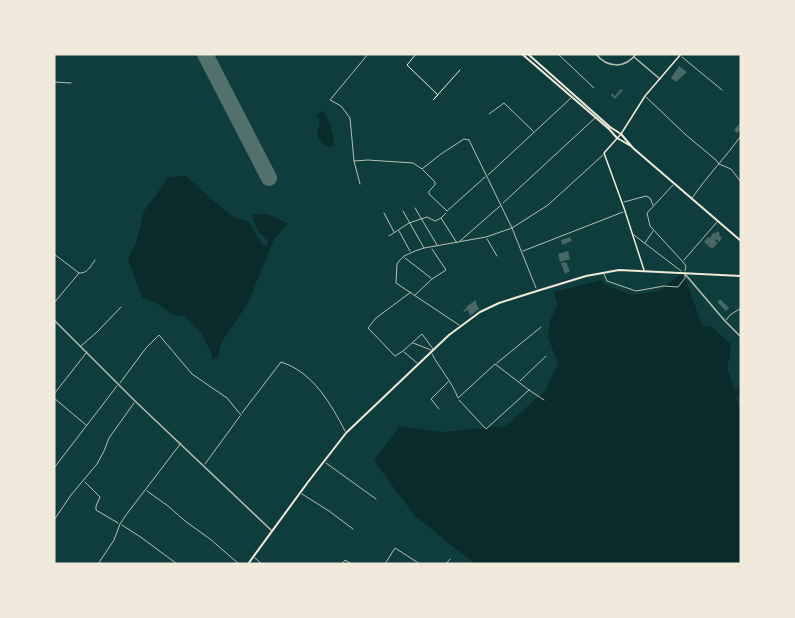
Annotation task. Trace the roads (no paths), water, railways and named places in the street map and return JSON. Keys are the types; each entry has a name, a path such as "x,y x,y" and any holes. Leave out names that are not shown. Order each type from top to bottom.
{"highway":[{"path":"522,54 621,134 633,148"},
{"path":"528,54 574,96"},
{"path":"597,116 617,138 633,148 741,241"},
{"path":"248,564 346,433 432,351 480,312 537,291 604,272 644,270 741,276"}],"main road":[{"path":"644,270 604,153 621,134 645,96 681,55"}],"street":[{"path":"360,184 354,161 350,118 341,106 330,100 368,54"},
{"path":"558,54 594,88"},
{"path":"596,54 600,59 614,65 628,62 636,54"},
{"path":"681,55 722,90"},
{"path":"634,57 660,79"},
{"path":"54,82 71,83"},
{"path":"389,236 409,223 429,217 435,221 441,218 574,96"},
{"path":"645,96 719,164 731,169 741,182"},
{"path":"489,114 505,103 534,133"},
{"path":"458,243 597,116"},
{"path":"692,198 741,136"},
{"path":"422,169 465,139 470,141 523,251 537,291"},
{"path":"461,326 395,281 399,261 411,252 424,248 486,237 512,228 548,206 604,153"},
{"path":"354,161 413,163 435,182 429,194 447,211"},
{"path":"604,272 607,281 636,291 664,286 678,287 685,278 683,273 686,266 650,226 647,213 674,183"},
{"path":"622,202 646,196 654,205"},
{"path":"415,208 438,246"},
{"path":"403,211 424,248"},
{"path":"523,251 625,211"},
{"path":"384,213 394,232"},
{"path":"441,218 458,243"},
{"path":"683,262 718,221"},
{"path":"398,230 411,252"},
{"path":"645,243 654,230"},
{"path":"633,234 683,273 741,337"},
{"path":"486,237 497,256"},
{"path":"415,295 446,270 431,247"},
{"path":"54,254 80,274"},
{"path":"404,256 432,279"},
{"path":"54,303 79,273 86,271 95,260"},
{"path":"411,292 376,318 368,327 395,356 422,334 448,381 454,387 458,398 486,429 529,390"},
{"path":"81,346 121,307"},
{"path":"725,321 741,308"},
{"path":"54,321 272,531"},
{"path":"458,398 541,327"},
{"path":"54,468 146,348 159,335 192,374 227,398 242,414"},
{"path":"412,342 432,351"},
{"path":"403,351 418,364"},
{"path":"54,394 87,352"},
{"path":"519,381 546,356"},
{"path":"204,466 281,362 292,366 315,385 331,405 346,433"},
{"path":"495,364 544,400"},
{"path":"439,409 431,399 448,381"},
{"path":"54,398 87,426"},
{"path":"54,520 97,464 109,438 135,401"},
{"path":"98,564 114,540 120,524 181,443"},
{"path":"325,462 376,499"},
{"path":"83,481 100,497 96,510 142,538 177,564"},
{"path":"145,490 239,564"},
{"path":"300,493 353,529"},
{"path":"385,564 395,548 420,564"},
{"path":"254,557 262,564"},
{"path":"446,564 450,559"},
{"path":"342,564 345,560 352,564"}],"water":[{"path":"324,111 333,136 334,145 331,147 321,142 317,136 320,122 317,114"},
{"path":"186,176 225,211 249,222 262,245 267,246 268,241 258,231 252,215 271,215 288,224 274,239 248,303 221,343 218,357 212,360 202,334 184,316 173,315 158,304 142,298 128,259 137,240 144,211 169,177"},
{"path":"683,272 702,325 712,327 731,344 727,367 741,411 741,564 475,564 415,516 374,461 400,426 441,432 505,426 545,391 558,364 548,337 550,321 557,305 554,292 602,280 604,284 631,295 660,291"}],"waterway":[{"path":"738,392 741,386"},
{"path":"733,394 738,392 741,400"}]}
